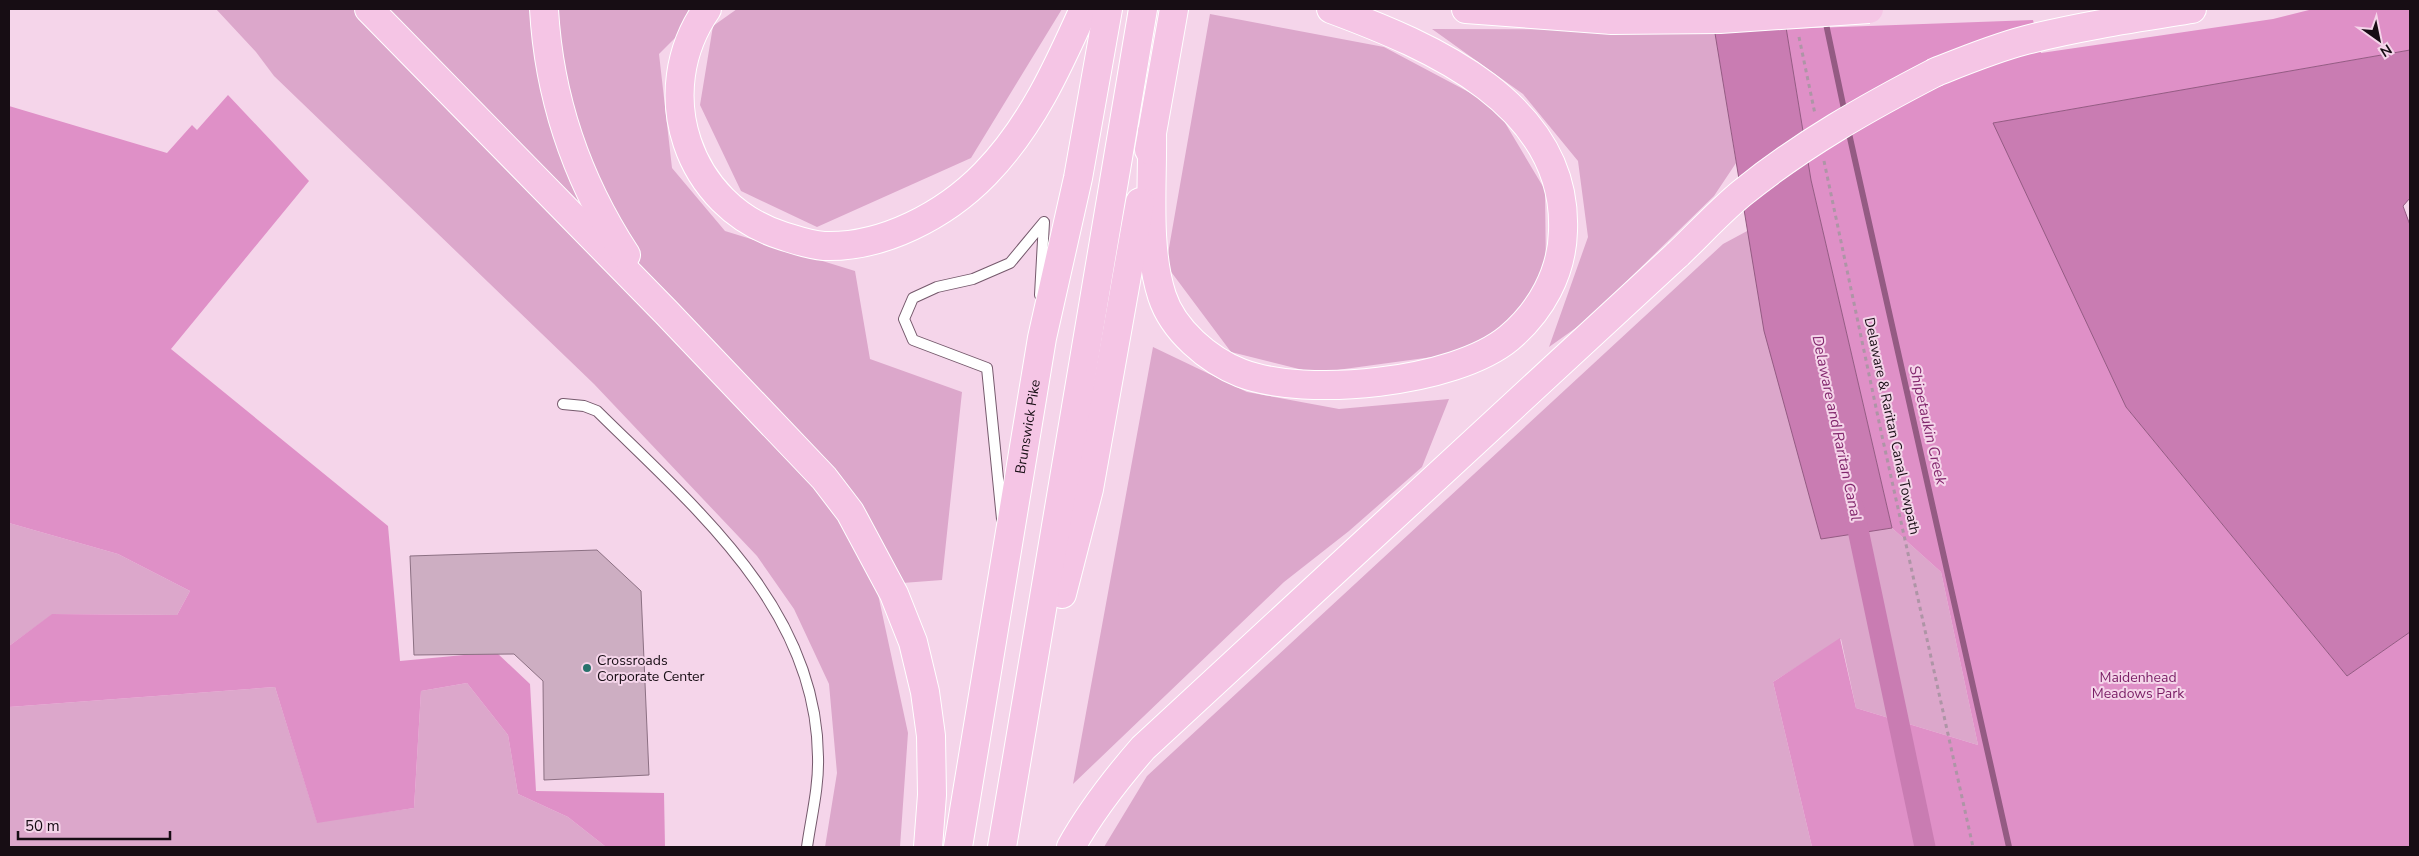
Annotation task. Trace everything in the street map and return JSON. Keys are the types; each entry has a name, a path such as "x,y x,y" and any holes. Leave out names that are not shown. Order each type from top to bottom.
{"highway":[{"path":"369,9 666,312 824,478 850,512 894,594 913,642 926,692 931,736 932,795 928,847"},
{"path":"544,9 546,40 554,89 574,155 588,191 609,230 666,312"},
{"path":"707,9 688,45 680,74 680,113 683,130 692,157 706,181 723,201 742,217 767,231 823,246 856,244 890,235 926,218 956,199 985,174 1014,141 1030,117 1060,62 1084,9"},
{"name":"Brunswick Pike","path":"958,847 1042,338 1078,178 1108,9"},
{"path":"1002,847 1033,673 1143,9"},
{"path":"1033,673 1063,592 1089,488 1174,9"},
{"path":"1152,132 1153,249 1162,297 1176,321 1194,343 1216,360 1240,373 1267,381 1297,384 1353,384 1408,377 1456,367 1482,356 1508,339 1528,320 1544,297 1557,272 1563,251 1564,221 1560,195 1552,166 1538,140 1511,107 1490,89 1451,62 1409,41 1331,9"},
{"path":"1466,9 1612,20 1720,19 1869,9"},
{"path":"1070,847 1112,783 1143,748 1741,194 1791,156 1855,116 1936,72 1981,54 2026,40 2103,24 2192,9"}],"lane":[{"path":"1006,558 987,368 913,340 904,319 913,298 937,287 973,279 1010,263 1044,222 1034,386"},
{"path":"563,404 584,406 597,411 720,533 764,592 782,621 800,664 816,725 818,758 807,847"}],"path":[{"path":"1797,27 1817,124"},
{"name":"Delaware & Raritan Canal Towpath","path":"1823,153 1882,436 1973,847"}],"shaded area":[{"path":"216,9 704,9 659,54 672,168 725,231 855,271 870,359 962,392 942,580 876,585 908,733 900,847 825,847 837,773 829,684 794,609 757,556 594,384 274,76 256,52"},
{"path":"737,9 1062,9 971,158 817,227 741,191 700,105 713,26"},
{"path":"1210,14 1384,47 1495,106 1545,190 1546,274 1503,333 1447,355 1315,373 1231,352 1166,265"},
{"path":"1432,29 1715,30 1736,163 1714,196 1587,320 1549,347 1588,237 1578,161 1523,94"},
{"path":"1749,230 1821,538 1892,528 1941,572 1978,745 1856,708 1841,639 1773,682 1812,847 1104,847 1147,776 1723,244"},
{"path":"1153,347 1247,392 1339,409 1449,399 1422,467 1349,531 1284,582 1073,784"},
{"path":"9,523 118,554 190,591 177,615 53,614 9,646"},
{"path":"467,683 508,735 518,794 568,817 606,847 9,847 9,707 275,687 317,822 414,808 421,691"}],"green space":[{"name":"Maidenhead Meadows Park","path":"2313,9 2410,9 2410,50 1994,123 2126,407 2347,676 2410,632 2410,847 1812,847 1773,682 1840,638 1856,708 1978,745 1941,572 1892,528 1811,180 1786,29 2033,20 2041,53 2273,19"},
{"path":"228,95 309,181 171,349 388,526 400,661 496,652 530,684 536,791 664,793 665,847 606,847 568,817 518,794 508,735 467,683 421,691 414,808 317,823 275,687 9,707 9,646 52,614 177,615 190,591 118,554 9,523 9,106 167,153 192,125 197,130"}],"water":[{"path":"1711,9 1783,9 1811,180 1892,528 1821,539 1764,331"},
{"path":"2410,50 2410,198 2403,206 2410,225 2410,632 2347,676 2126,407 1993,123"}],"building":[{"name":"Crossroads Corporate Center","path":"597,550 641,591 649,775 544,780 543,681 514,654 414,655 410,556"}],"waterway":[{"name":"Shipetaukin Creek","path":"1825,19 1845,114"},
{"name":"Shipetaukin Creek","path":"1848,129 2009,847"},
{"name":"Delaware and Raritan Canal","path":"1853,506 1925,847"}],"place":[{"name":"Crossroads Corporate Center","path":"587,668"}]}
